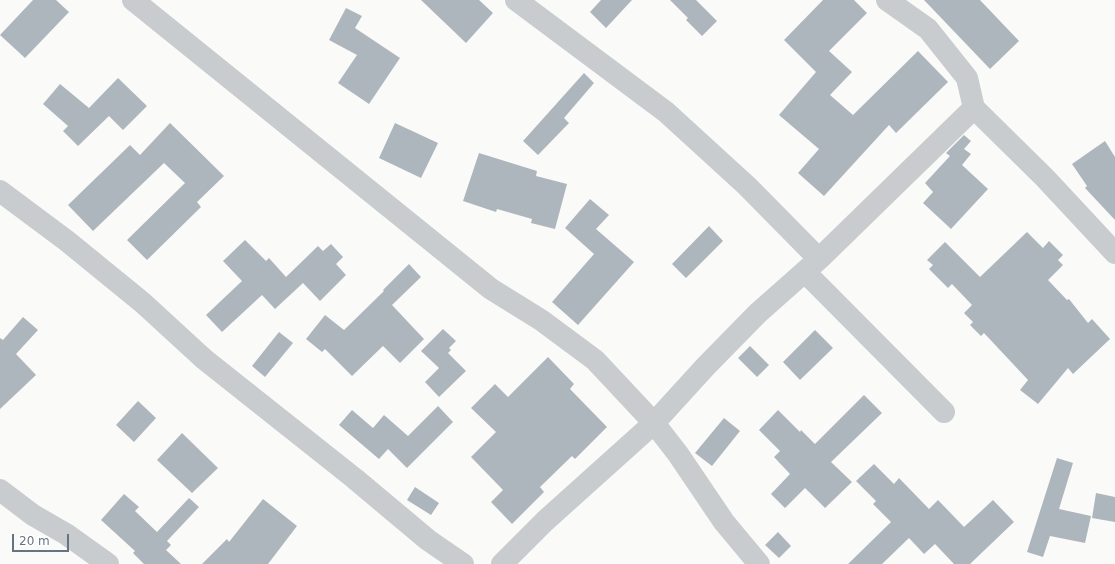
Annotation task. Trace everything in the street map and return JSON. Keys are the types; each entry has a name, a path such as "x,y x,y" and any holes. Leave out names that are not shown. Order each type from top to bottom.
{"street":[{"path":"133,0 491,289 541,320 595,360 654,423 678,454 724,522 759,564"},
{"path":"516,0 666,112 747,186 812,265 944,412"},
{"path":"887,0 928,30 967,78 974,108 1045,178 1115,253"},
{"path":"502,564 545,521 654,423 706,366 758,313 812,265 974,108"},
{"path":"0,191 67,241 143,303 204,359 354,478 428,540 463,564"},
{"path":"0,490 33,515 66,534 108,564"}],"building":[{"path":"33,0 56,0 69,12 25,58 0,35"},
{"path":"421,0 479,0 493,13 466,43"},
{"path":"601,0 632,0 606,28 590,12"},
{"path":"670,0 696,0 717,21 702,36 686,20 688,18"},
{"path":"823,0 854,0 867,13 829,51 852,72 830,95 853,115 918,51 948,82 896,133 889,125 824,196 798,173 819,149 779,115 816,72 784,40"},
{"path":"924,0 980,0 1019,41 990,69"},
{"path":"346,8 362,16 355,28 400,58 369,104 338,83 357,55 329,40"},
{"path":"584,73 594,83 564,118 569,123 538,155 523,141"},
{"path":"118,78 147,106 123,130 109,116 78,146 63,131 68,126 43,104 60,84 89,108"},
{"path":"170,123 224,176 197,202 201,207 147,260 127,240 185,183 164,163 93,231 68,205 130,145 140,155"},
{"path":"395,123 438,143 421,178 379,158"},
{"path":"964,135 971,141 964,149 971,154 962,165 988,189 951,229 923,203 933,192 925,183 950,156 946,153"},
{"path":"1105,141 1115,157 1115,220 1085,188 1087,186 1072,164"},
{"path":"479,153 537,171 536,176 567,184 555,229 531,223 532,219 497,209 496,212 463,201"},
{"path":"590,199 609,215 596,229 634,262 578,325 552,302 594,254 565,228"},
{"path":"709,226 723,241 686,278 672,264"},
{"path":"1027,232 1043,248 1049,241 1063,255 1058,260 1063,265 1048,280 1067,300 1069,299 1088,323 1092,319 1110,339 1073,374 1068,368 1038,404 1020,390 1028,380 984,333 981,336 970,325 973,322 964,313 972,305 952,284 948,288 929,269 933,265 927,260 945,242 980,277"},
{"path":"245,240 266,261 269,258 286,277 318,246 323,251 331,244 343,257 336,264 346,275 320,301 303,283 275,309 262,295 222,332 206,315 242,281 223,261"},
{"path":"409,264 421,277 392,305 424,339 400,363 383,346 352,376 325,349 322,352 306,339 325,315 344,330"},
{"path":"23,317 38,330 16,354 36,375 0,409 0,338 3,340"},
{"path":"443,329 456,341 449,348 451,350 448,353 466,371 439,397 425,382 439,368 421,351"},
{"path":"815,330 833,348 800,380 783,362"},
{"path":"279,332 293,343 265,377 252,366"},
{"path":"750,346 769,365 757,377 738,358"},
{"path":"548,357 574,384 570,389 607,427 575,459 572,456 540,487 544,492 512,524 491,502 503,490 471,457 496,432 471,408 495,384 508,397"},
{"path":"864,395 882,413 831,462 852,482 825,508 805,488 785,508 771,494 790,474 774,457 780,451 759,430 778,410 800,432 801,430 815,444"},
{"path":"138,401 156,418 134,442 116,425"},
{"path":"438,406 453,422 407,468 388,449 379,459 339,425 352,410 373,428 384,415 408,436"},
{"path":"724,418 740,431 712,466 695,453"},
{"path":"182,433 218,468 192,493 157,460"},
{"path":"1057,458 1073,463 1059,509 1091,516 1085,543 1050,536 1043,557 1027,552"},
{"path":"874,464 894,484 899,478 929,509 938,500 964,527 993,500 1014,522 970,564 954,564 935,544 924,554 909,538 882,564 848,564 891,522 873,504 876,501 856,481"},
{"path":"415,487 439,503 431,515 407,500"},
{"path":"1096,493 1115,497 1115,522 1092,518"},
{"path":"124,494 139,507 135,511 157,532 189,498 199,507 167,541 171,545 166,550 181,564 144,564 133,553 135,551 101,520"},
{"path":"263,499 297,526 268,564 202,564 227,539 229,542"},
{"path":"778,532 791,546 779,558 765,545"}]}
